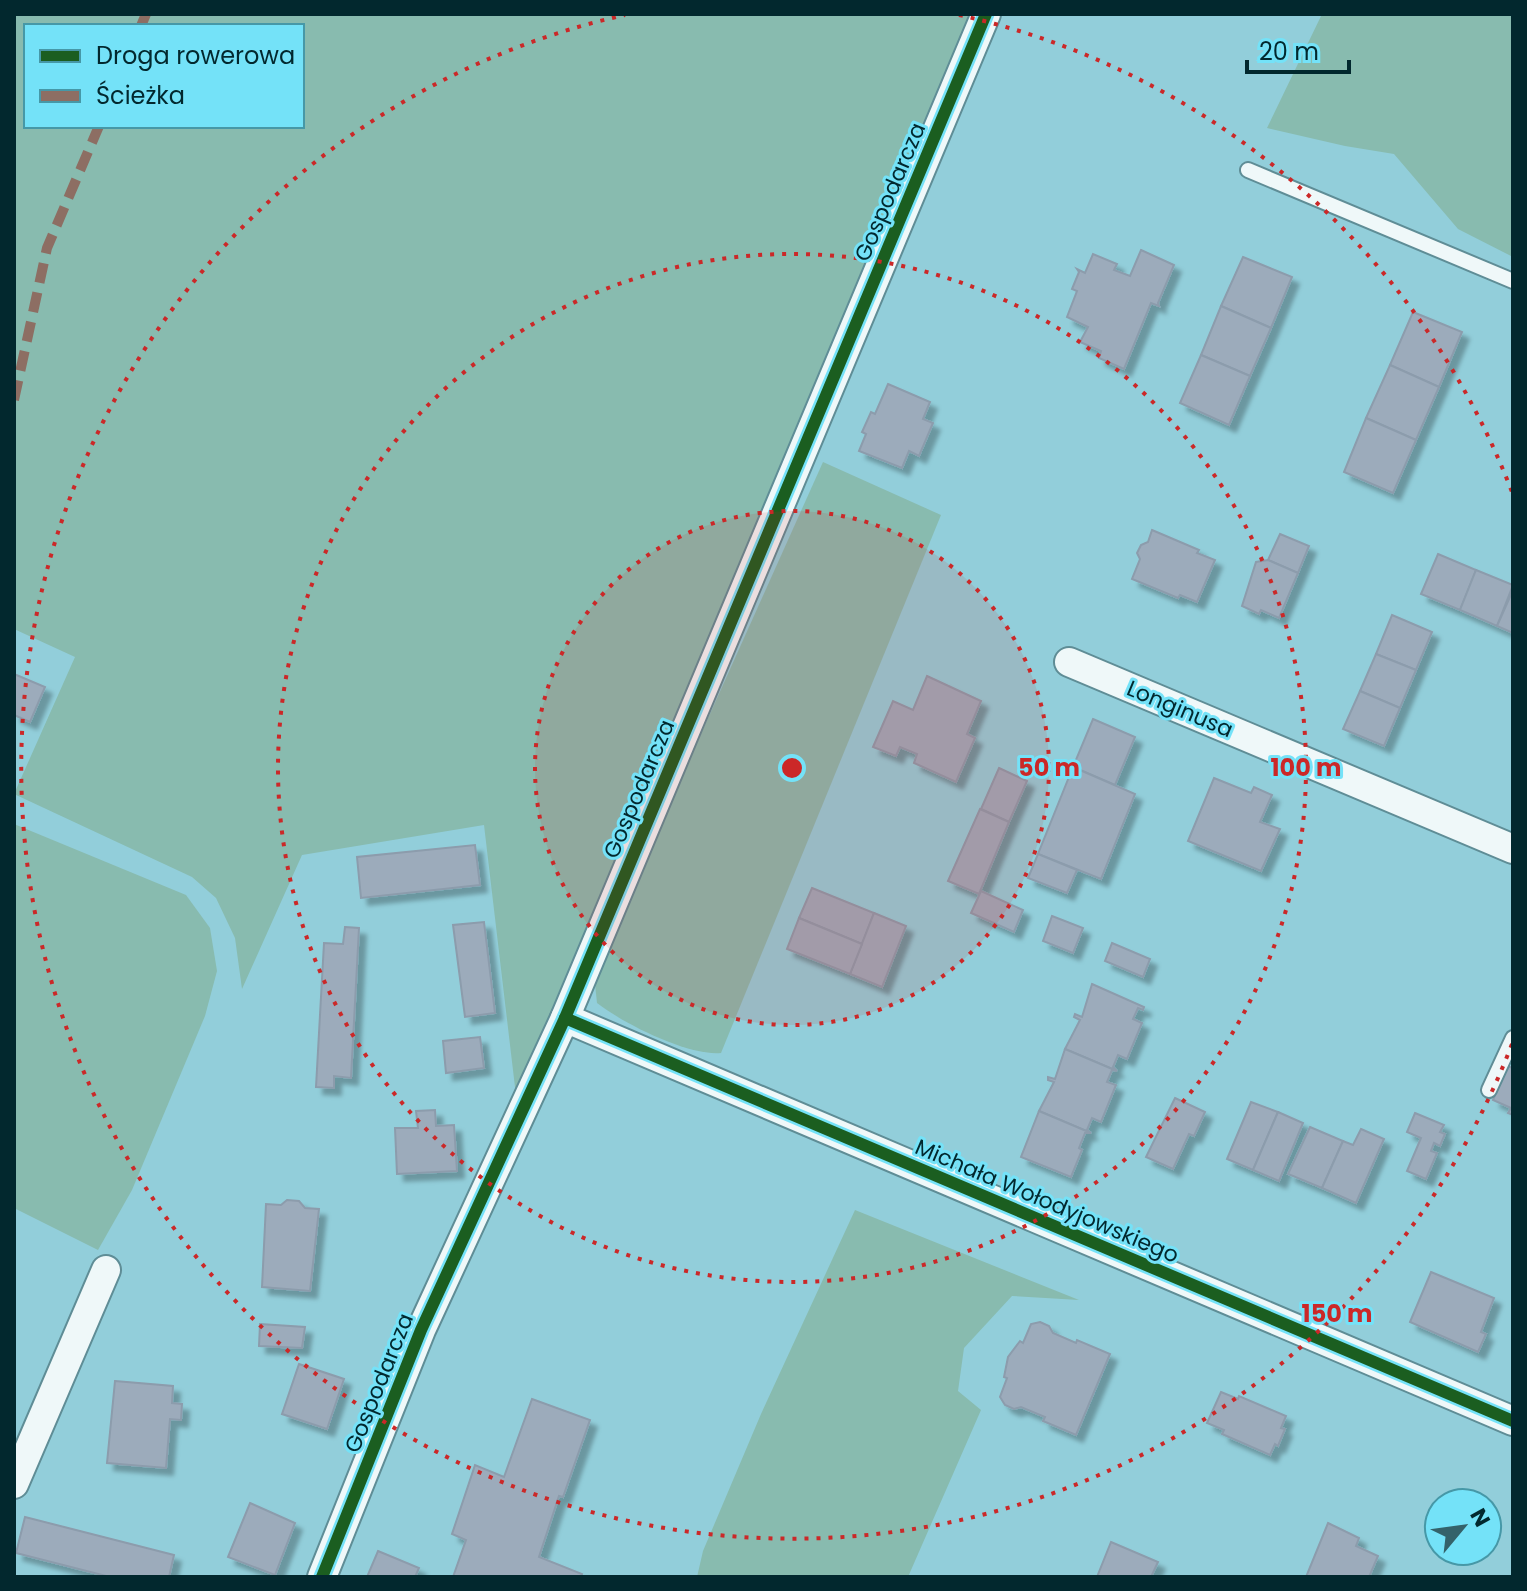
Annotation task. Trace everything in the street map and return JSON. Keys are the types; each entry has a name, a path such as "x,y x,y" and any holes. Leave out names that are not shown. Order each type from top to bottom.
{"street":[{"name":"Gospodarcza","path":"322,1577 421,1330 565,1018 986,14"},
{"name":"Longinusa","path":"1069,662 1513,849"},
{"name":"Michała Wołodyjowskiego","path":"565,1018 1513,1421"},
{"path":"14,1484 106,1270"}],"lane":[{"path":"1248,170 1513,281"},
{"path":"1489,1090 1513,1038"}],"green space":[{"path":"14,14 978,14 517,1104 484,825 302,855 242,989 235,938 216,898 192,877 14,794 75,657 14,629"},
{"path":"1322,14 1513,14 1513,257 1458,229 1394,154 1267,128"},
{"path":"823,462 941,515 721,1053 707,1053 674,1044 623,1020 597,1003 595,984 600,959"},
{"path":"14,824 186,895 210,928 217,971 205,1016 132,1190 98,1250 14,1208"},
{"path":"855,1210 1079,1300 1012,1296 964,1348 958,1391 981,1410 908,1577 697,1577 703,1551 761,1414"}],"building":[{"path":"1141,250 1174,265 1159,306 1151,303 1124,369 1099,358 1101,351 1080,342 1088,327 1067,317 1077,291 1072,289 1079,272 1077,269 1085,273 1093,254 1117,264 1114,270 1130,276"},
{"path":"1243,257 1292,277 1271,328 1221,306"},
{"path":"1221,306 1271,328 1250,376 1201,355"},
{"path":"1413,312 1462,332 1439,387 1390,365"},
{"path":"1201,355 1250,376 1229,425 1180,403"},
{"path":"1390,365 1439,387 1416,440 1366,418"},
{"path":"888,384 930,402 923,419 933,423 919,456 909,451 902,468 859,451 866,434 862,432 871,412 875,414"},
{"path":"1366,418 1416,440 1393,493 1344,472"},
{"path":"1152,530 1215,560 1197,602 1180,595 1178,598 1132,579 1140,559 1137,553 1141,545 1148,542"},
{"path":"1280,534 1309,546 1298,573 1268,560"},
{"path":"1438,554 1476,570 1460,610 1421,594"},
{"path":"1268,560 1298,573 1279,618 1242,606 1256,562"},
{"path":"1476,570 1513,585 1497,626 1460,610"},
{"path":"1513,590 1513,633 1497,626"},
{"path":"1392,615 1432,632 1416,670 1376,654"},
{"path":"1376,654 1416,670 1400,708 1360,691"},
{"path":"14,674 45,687 30,722 14,715"},
{"path":"927,676 981,701 967,734 975,738 956,782 914,763 917,754 900,747 896,756 873,747 893,701 913,710"},
{"path":"1360,691 1400,708 1384,746 1343,729"},
{"path":"1093,719 1135,737 1115,785 1073,767"},
{"path":"1073,767 1135,794 1101,879 1038,854"},
{"path":"999,768 1027,781 1009,822 981,809"},
{"path":"1214,778 1251,793 1254,787 1272,795 1260,822 1280,829 1261,871 1188,841"},
{"path":"980,809 1009,822 979,894 948,881"},
{"path":"475,845 480,885 361,898 357,857"},
{"path":"1038,854 1077,870 1067,893 1028,878"},
{"path":"812,888 874,913 862,944 799,918"},
{"path":"981,891 1023,910 1014,932 971,913"},
{"path":"874,913 906,926 882,987 850,974"},
{"path":"1052,916 1083,928 1073,953 1043,941"},
{"path":"799,918 862,944 850,974 787,949"},
{"path":"484,922 495,1013 465,1017 453,925"},
{"path":"345,927 359,928 351,1078 334,1076 334,1088 316,1087 324,943 343,944"},
{"path":"1112,943 1150,959 1143,977 1105,961"},
{"path":"1092,984 1144,1007 1143,1010 1138,1008 1133,1019 1142,1023 1127,1059 1118,1055 1113,1067 1117,1071 1065,1049 1080,1020 1074,1017 1075,1014 1082,1017"},
{"path":"480,1037 484,1068 446,1073 443,1041"},
{"path":"1065,1049 1117,1071 1112,1070 1107,1082 1116,1085 1101,1122 1092,1118 1087,1130 1091,1133 1039,1111 1054,1082 1048,1077 1055,1079"},
{"path":"1507,1066 1513,1068 1513,1115 1508,1113 1511,1108 1493,1100"},
{"path":"1175,1098 1205,1112 1194,1136 1189,1134 1173,1169 1146,1157"},
{"path":"1251,1102 1278,1112 1253,1170 1227,1159"},
{"path":"435,1110 436,1126 454,1125 457,1171 397,1174 395,1128 418,1128 416,1111"},
{"path":"1039,1111 1091,1133 1085,1133 1071,1177 1021,1157"},
{"path":"1278,1112 1303,1123 1279,1181 1253,1170"},
{"path":"1415,1113 1444,1125 1440,1132 1445,1134 1440,1146 1434,1143 1431,1151 1437,1153 1426,1179 1407,1171 1421,1138 1407,1132"},
{"path":"1310,1127 1343,1141 1322,1188 1288,1174"},
{"path":"1361,1129 1384,1139 1356,1203 1322,1188 1343,1141 1353,1145"},
{"path":"287,1200 299,1201 305,1208 319,1209 310,1291 262,1287 266,1204 281,1205"},
{"path":"1431,1272 1494,1298 1481,1332 1486,1334 1478,1352 1410,1322"},
{"path":"1040,1322 1049,1326 1053,1333 1110,1354 1076,1435 1043,1421 1045,1417 1021,1407 1014,1409 1005,1405 1000,1397 1007,1378 1004,1377 1008,1357 1020,1341 1023,1343 1031,1324"},
{"path":"260,1324 305,1327 302,1348 259,1346"},
{"path":"299,1364 344,1379 327,1429 282,1414"},
{"path":"115,1381 173,1386 172,1403 182,1404 181,1420 170,1419 166,1468 107,1463"},
{"path":"1221,1392 1238,1399 1239,1396 1286,1416 1281,1428 1285,1429 1278,1446 1275,1444 1270,1455 1222,1434 1224,1430 1207,1423"},
{"path":"532,1399 590,1420 563,1497 559,1496 539,1557 582,1574 581,1577 453,1577 466,1540 452,1534 475,1465 504,1477"},
{"path":"250,1503 295,1523 275,1575 228,1557"},
{"path":"25,1517 174,1555 169,1577 110,1577 16,1553"},
{"path":"1328,1523 1359,1538 1356,1546 1378,1556 1369,1577 1306,1577"},
{"path":"1111,1542 1158,1562 1151,1577 1097,1577"},
{"path":"378,1551 419,1568 415,1577 367,1577"}],"marked path":[{"path":"142,24 146,14"},
{"path":"14,400 47,248 98,128"}],"cycle path":[{"path":"322,1577 421,1330 565,1018 986,14"},
{"path":"565,1018 1513,1421"}]}
